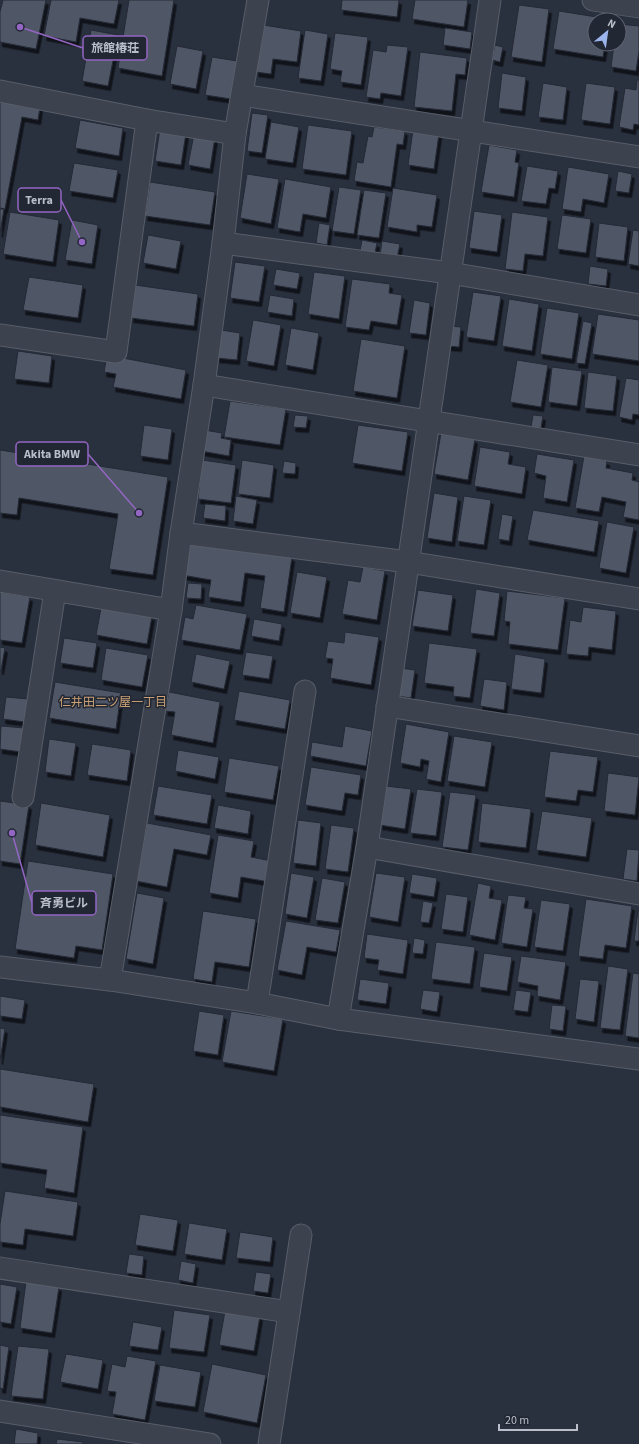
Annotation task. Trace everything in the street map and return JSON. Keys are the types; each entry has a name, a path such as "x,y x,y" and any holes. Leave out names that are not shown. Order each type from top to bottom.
{"street":[{"path":"110,980 171,610 181,533 204,385 223,243 235,134 258,0"},
{"path":"338,1019 367,847 490,0"},
{"path":"593,0 639,7"},
{"path":"0,91 147,120 235,134"},
{"path":"242,95 639,157"},
{"path":"0,335 116,352 147,120"},
{"path":"223,243 450,273 639,306"},
{"path":"204,385 428,423 639,455"},
{"path":"181,533 408,562 639,599"},
{"path":"0,581 171,610"},
{"path":"23,797 55,591"},
{"path":"257,1003 305,691"},
{"path":"387,706 639,746"},
{"path":"367,847 639,894"},
{"path":"0,967 110,980 257,1003 338,1019 639,1059"},
{"path":"270,1444 301,1235"},
{"path":"0,1268 289,1312"},
{"path":"0,1411 210,1444"}],"building":[{"path":"3,0 46,0 36,49 0,42 0,12"},
{"path":"51,0 119,0 114,24 80,18 76,42 44,36"},
{"path":"129,0 174,0 162,76 118,68"},
{"path":"342,0 399,0 397,17 341,10"},
{"path":"415,0 468,0 464,27 412,19"},
{"path":"519,5 549,9 542,62 511,57"},
{"path":"559,11 587,15 587,52 604,52 603,57 553,49"},
{"path":"263,25 301,31 297,62 273,59 271,74 256,72"},
{"path":"627,25 639,26 639,51 636,71 611,67 613,52 627,52"},
{"path":"445,28 472,32 470,49 443,45"},
{"path":"91,30 118,35 108,86 82,81"},
{"path":"305,30 328,34 321,81 298,78"},
{"path":"335,33 368,37 361,85 340,82 342,71 330,69"},
{"path":"387,45 408,47 401,96 381,93 380,99 366,97 373,50 386,52"},
{"path":"495,45 503,47 500,62 492,60"},
{"path":"177,46 203,51 196,89 170,84"},
{"path":"420,52 467,58 465,75 456,74 452,111 414,107"},
{"path":"212,57 237,61 231,99 205,95"},
{"path":"502,73 526,77 522,111 498,108"},
{"path":"637,80 639,80 639,125 634,124 633,130 619,127 625,88 636,90"},
{"path":"543,83 567,87 563,120 538,117"},
{"path":"586,83 615,87 610,124 581,120"},
{"path":"0,100 40,107 38,120 22,117 5,209 0,208"},
{"path":"252,113 268,115 262,153 247,151"},
{"path":"80,120 123,128 119,156 75,148"},
{"path":"271,122 299,127 293,163 265,159"},
{"path":"308,125 352,131 346,175 302,169"},
{"path":"374,127 405,131 403,145 397,144 391,187 354,181 357,162 363,163 368,136 372,137"},
{"path":"160,129 186,133 181,165 155,161"},
{"path":"413,130 439,134 434,169 408,165"},
{"path":"194,134 215,137 210,169 188,165"},
{"path":"489,145 517,150 515,162 519,163 514,197 481,192"},
{"path":"74,163 118,170 113,198 69,191"},
{"path":"527,166 558,171 555,189 549,188 546,204 521,201"},
{"path":"568,167 609,174 604,203 583,199 581,212 562,209"},
{"path":"618,171 632,174 629,193 615,191"},
{"path":"247,174 279,179 271,224 240,218"},
{"path":"285,179 331,187 326,218 303,214 300,232 277,228"},
{"path":"150,182 215,192 210,225 145,216"},
{"path":"339,187 361,190 354,234 332,231"},
{"path":"393,188 437,195 432,227 417,225 417,232 387,227"},
{"path":"364,190 386,193 379,238 357,235"},
{"path":"0,209 4,209 0,233"},
{"path":"474,211 502,215 497,252 469,248"},
{"path":"10,212 59,220 53,262 3,254"},
{"path":"512,212 548,217 543,256 525,254 523,271 505,269"},
{"path":"562,215 591,219 586,253 557,249"},
{"path":"72,220 98,225 92,264 65,260"},
{"path":"319,223 330,225 327,245 316,243"},
{"path":"599,223 628,227 624,261 595,257"},
{"path":"633,230 639,231 639,266 628,264"},
{"path":"148,235 181,241 176,269 143,263"},
{"path":"362,240 377,243 375,253 360,251"},
{"path":"382,241 400,244 397,258 380,255"},
{"path":"235,262 265,266 259,302 230,298"},
{"path":"590,266 608,269 606,286 588,284"},
{"path":"276,269 300,273 297,289 273,285"},
{"path":"314,272 345,276 339,319 308,314"},
{"path":"29,277 83,285 78,318 23,310"},
{"path":"352,279 390,284 389,293 402,295 397,325 371,321 369,330 345,327"},
{"path":"135,285 198,294 194,326 131,318"},
{"path":"473,292 501,296 494,341 466,337"},
{"path":"270,295 294,299 292,316 267,312"},
{"path":"509,299 539,304 532,351 502,346"},
{"path":"414,300 430,303 426,335 409,333"},
{"path":"547,308 579,313 572,359 540,354"},
{"path":"598,314 639,320 639,361 592,354"},
{"path":"253,320 281,325 274,366 246,361"},
{"path":"583,321 592,323 585,364 576,363"},
{"path":"450,326 461,327 459,347 448,346"},
{"path":"291,328 319,333 313,370 285,365"},
{"path":"221,330 240,333 237,360 217,358"},
{"path":"361,339 405,346 397,398 353,391"},
{"path":"18,351 52,356 49,383 14,379"},
{"path":"107,355 186,370 181,399 113,387 116,374 104,372"},
{"path":"517,360 548,365 541,407 510,402"},
{"path":"552,367 582,371 577,406 548,402"},
{"path":"588,372 617,376 613,411 584,408"},
{"path":"626,378 639,380 639,415 633,414 632,420 619,417"},
{"path":"230,401 286,409 280,445 224,437"},
{"path":"295,415 308,416 306,428 293,427"},
{"path":"533,415 543,416 541,428 531,427"},
{"path":"144,425 172,429 168,460 140,456"},
{"path":"358,425 408,432 402,471 352,463"},
{"path":"204,430 222,433 221,438 231,440 229,456 201,451"},
{"path":"441,433 475,439 468,480 434,474"},
{"path":"480,447 510,452 508,464 526,467 522,494 474,486"},
{"path":"0,450 168,477 153,575 109,569 118,514 19,498 17,515 0,513"},
{"path":"537,454 574,460 567,502 543,498 546,476 534,473"},
{"path":"584,456 607,461 606,468 633,473 632,480 639,482 639,520 623,517 626,502 602,497 599,512 575,508"},
{"path":"202,460 236,465 231,503 198,499"},
{"path":"242,460 274,465 270,498 238,494"},
{"path":"284,461 296,463 295,474 282,473"},
{"path":"434,493 458,497 452,542 427,538"},
{"path":"236,496 257,500 253,524 233,521"},
{"path":"464,496 491,500 484,545 457,541"},
{"path":"205,504 226,506 225,521 203,518"},
{"path":"533,510 599,521 594,552 527,540"},
{"path":"502,514 513,516 509,541 498,539"},
{"path":"607,522 634,527 626,573 599,568"},
{"path":"187,541 292,557 284,612 260,608 265,576 245,573 241,602 208,597 211,580 182,575"},
{"path":"363,567 385,571 377,620 342,614 348,580 360,582"},
{"path":"297,572 327,577 320,618 290,613"},
{"path":"188,583 202,584 201,599 186,598"},
{"path":"476,589 500,593 494,636 470,633"},
{"path":"418,590 453,595 448,631 412,626"},
{"path":"507,591 565,598 558,650 508,644 510,622 504,621"},
{"path":"0,592 30,597 22,643 0,640"},
{"path":"196,605 247,614 240,650 181,640 185,617 193,619"},
{"path":"583,607 616,611 612,650 589,647 588,656 566,654 570,620 581,622"},
{"path":"101,608 152,616 147,644 96,635"},
{"path":"254,619 282,624 279,641 251,636"},
{"path":"345,632 379,637 371,685 330,678 333,659 325,658 328,641 344,643"},
{"path":"64,638 97,643 93,668 60,663"},
{"path":"429,643 477,649 470,698 453,696 454,687 424,683"},
{"path":"0,647 5,648 1,670 0,670"},
{"path":"106,648 148,655 142,687 101,680"},
{"path":"246,652 273,656 269,679 242,675"},
{"path":"196,654 230,661 224,689 191,682"},
{"path":"515,654 545,659 541,693 511,689"},
{"path":"400,668 415,670 411,698 396,696"},
{"path":"484,679 507,682 504,710 480,706"},
{"path":"55,682 121,693 116,729 49,718"},
{"path":"239,691 290,700 285,729 234,720"},
{"path":"169,692 220,702 213,743 171,735 175,712 165,711"},
{"path":"6,697 28,699 25,722 3,719"},
{"path":"406,724 449,732 441,782 426,779 429,761 421,759 420,767 400,763"},
{"path":"1,726 24,728 21,752 0,749"},
{"path":"345,726 372,731 366,766 310,756 312,742 342,747"},
{"path":"454,736 492,742 485,787 447,781"},
{"path":"49,739 76,743 71,776 45,772"},
{"path":"92,744 131,750 127,781 87,775"},
{"path":"178,750 219,757 215,779 175,771"},
{"path":"550,751 598,757 593,792 578,790 576,801 544,797"},
{"path":"229,758 279,766 273,800 224,792"},
{"path":"311,767 361,775 358,795 345,793 342,811 305,805"},
{"path":"608,773 639,777 635,815 604,811"},
{"path":"158,786 212,795 207,824 153,815"},
{"path":"386,786 411,789 405,829 380,825"},
{"path":"417,789 442,792 436,836 410,833"},
{"path":"450,792 476,795 468,850 442,847"},
{"path":"0,801 29,805 20,864 0,861"},
{"path":"41,803 110,815 103,857 35,845"},
{"path":"482,803 531,809 526,848 478,842"},
{"path":"218,805 251,811 248,834 214,828"},
{"path":"542,811 592,818 586,857 536,850"},
{"path":"298,820 321,823 316,866 293,863"},
{"path":"147,823 211,835 207,855 174,849 167,887 136,881"},
{"path":"331,825 354,828 348,872 325,869"},
{"path":"218,835 254,841 251,857 272,861 269,882 241,877 238,898 209,893"},
{"path":"627,849 639,850 637,881 623,879"},
{"path":"28,861 113,874 102,950 76,946 74,958 15,949"},
{"path":"291,873 314,877 307,918 285,914"},
{"path":"376,873 405,877 398,922 369,917"},
{"path":"412,874 437,878 434,897 409,893"},
{"path":"322,878 345,882 338,923 315,920"},
{"path":"478,883 491,886 489,898 502,900 495,940 469,935"},
{"path":"137,893 164,898 153,964 126,959"},
{"path":"446,894 468,897 463,932 441,929"},
{"path":"508,895 526,897 524,908 533,909 527,947 501,943"},
{"path":"586,899 632,906 626,948 605,945 603,959 578,956"},
{"path":"541,900 570,904 563,951 534,947"},
{"path":"423,901 433,903 429,923 420,922"},
{"path":"203,911 256,919 249,967 215,962 212,982 193,979"},
{"path":"638,911 639,941 634,941"},
{"path":"286,921 340,930 336,952 307,947 302,975 277,970"},
{"path":"367,934 408,940 403,974 377,970 379,960 364,958"},
{"path":"414,938 425,940 423,954 412,953"},
{"path":"436,942 475,947 470,984 431,979"},
{"path":"484,953 512,957 507,991 479,987"},
{"path":"521,956 566,962 560,1000 537,996 538,986 517,982"},
{"path":"608,966 628,969 620,1030 600,1028"},
{"path":"633,973 639,974 639,1038 625,1036"},
{"path":"360,979 389,983 386,1004 357,1000"},
{"path":"580,979 599,981 594,1022 575,1019"},
{"path":"423,990 440,992 437,1012 420,1009"},
{"path":"516,990 531,992 528,1012 513,1010"},
{"path":"0,996 25,1000 22,1019 0,1016"},
{"path":"552,1005 566,1006 563,1031 549,1029"},
{"path":"199,1011 224,1015 218,1055 193,1051"},
{"path":"231,1011 283,1019 274,1071 222,1062"},
{"path":"0,1028 5,1029 0,1060"},
{"path":"0,1069 94,1084 88,1122 0,1107"},
{"path":"0,1115 83,1127 74,1193 44,1188 47,1170 0,1163"},
{"path":"5,1191 78,1202 73,1236 25,1229 23,1245 0,1242 0,1224"},
{"path":"140,1214 178,1220 173,1251 135,1245"},
{"path":"189,1223 227,1229 222,1260 184,1254"},
{"path":"240,1232 273,1237 270,1262 236,1258"},
{"path":"129,1254 144,1256 142,1275 126,1273"},
{"path":"181,1261 196,1264 193,1283 178,1280"},
{"path":"256,1272 271,1274 268,1293 253,1291"},
{"path":"26,1281 59,1287 52,1333 20,1328"},
{"path":"0,1284 17,1287 11,1324 0,1322"},
{"path":"174,1310 210,1315 204,1352 169,1348"},
{"path":"225,1311 260,1316 254,1351 219,1345"},
{"path":"133,1322 162,1327 158,1350 129,1346"},
{"path":"0,1345 9,1347 3,1389 0,1388"},
{"path":"18,1346 49,1349 43,1399 11,1396"},
{"path":"66,1354 103,1360 98,1389 60,1382"},
{"path":"127,1356 156,1361 145,1420 112,1414 116,1392 107,1391 112,1364 125,1367"},
{"path":"212,1364 266,1375 257,1423 203,1412"},
{"path":"160,1365 201,1372 195,1407 154,1401"},
{"path":"16,1429 38,1433 37,1444 14,1444"},
{"path":"57,1439 83,1442 83,1444 56,1444"}],"place":[{"name":"旅館椿荘","path":"20,27"},
{"name":"Terra","path":"82,242"},
{"name":"Akita BMW","path":"139,513"},
{"name":"斉勇ビル","path":"12,833"}],"district":[{"name":"仁井田二ツ屋一丁目","path":"113,702"}]}
